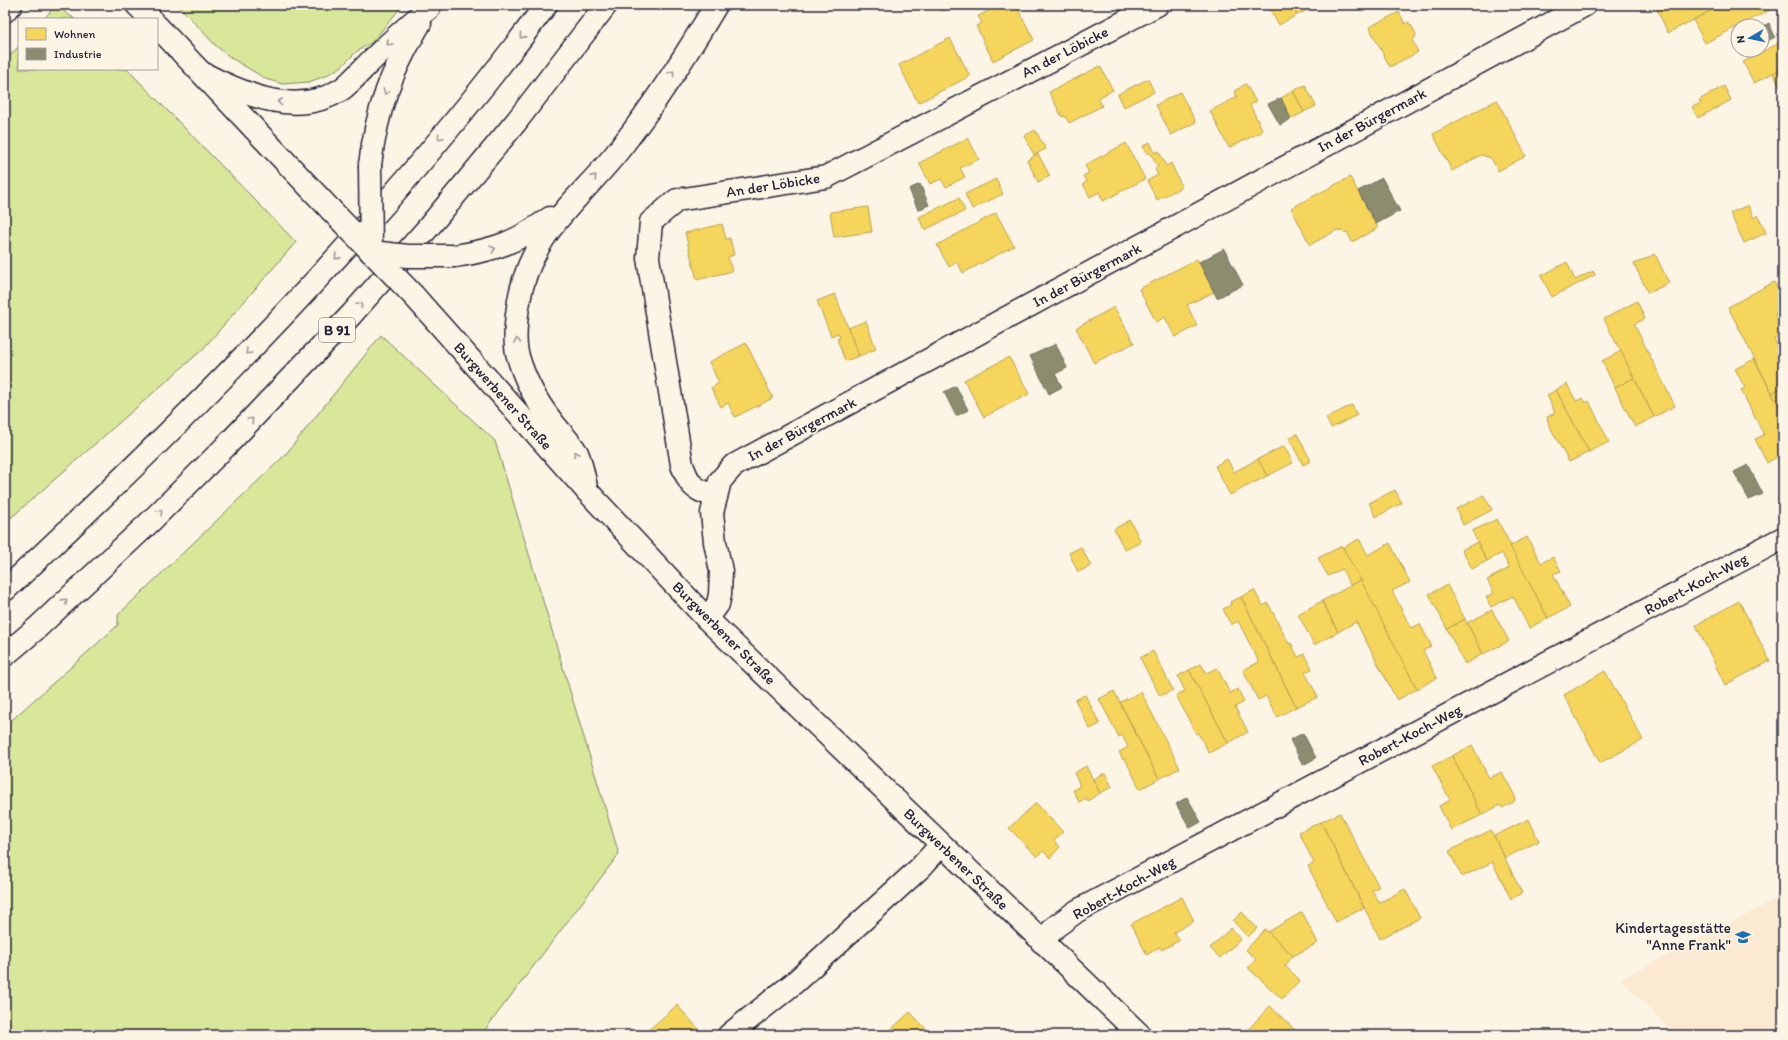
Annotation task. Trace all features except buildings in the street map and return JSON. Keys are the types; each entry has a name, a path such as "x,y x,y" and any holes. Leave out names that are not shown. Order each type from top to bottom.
{"main road":[{"path":"5,11 11,5"},
{"path":"137,5 149,18"},
{"path":"5,590 122,481 192,412 316,280 394,193 546,5"},
{"name":"B 91","path":"5,655 37,628 151,521 226,446 352,315 516,122 606,5"},
{"path":"587,491 577,453 543,410 526,379 517,351 516,320 520,294 526,271 541,240 568,206 622,146 695,41 716,5"},
{"name":"An der Löbicke","path":"716,497 695,489 687,480 682,465 648,258 651,222 677,200 826,177 1157,5"},
{"name":"In der Bürgermark","path":"707,619 718,604 720,594 721,571 715,542 712,513 720,481 733,466 1585,5"},
{"path":"430,6 391,77 380,106 370,166 371,252 408,256 455,256 482,252 504,246 528,234 568,206"},
{"path":"204,74 232,89 263,99 287,103 307,101 324,97 342,88 430,6"},
{"name":"Burgwerbener Straße","path":"158,27 414,296 587,491 707,619 1140,1035"},
{"name":"Robert-Koch-Weg","path":"1042,942 1055,927 1077,911 1783,538"},
{"path":"729,1035 794,983 920,868 941,845"}],"shaded area":[{"name":"Kindertagesstätte \"Anne Frank\"","path":"1783,896 1783,1035 1675,1035 1621,979"}],"green space":[{"path":"178,5 403,5 372,42 356,52 341,67 325,76 309,82 282,84 266,79 231,58 216,46"},
{"path":"56,6 74,18 44,18"},
{"path":"18,47 18,70 128,70 296,242 202,350 5,523 5,61"},
{"path":"381,335 495,441 619,854 481,1035 5,1035 5,726 118,625 118,615 285,455"}],"place":[{"name":"Kindertagesstätte \"Anne Frank\"","path":"1743,937"}]}
